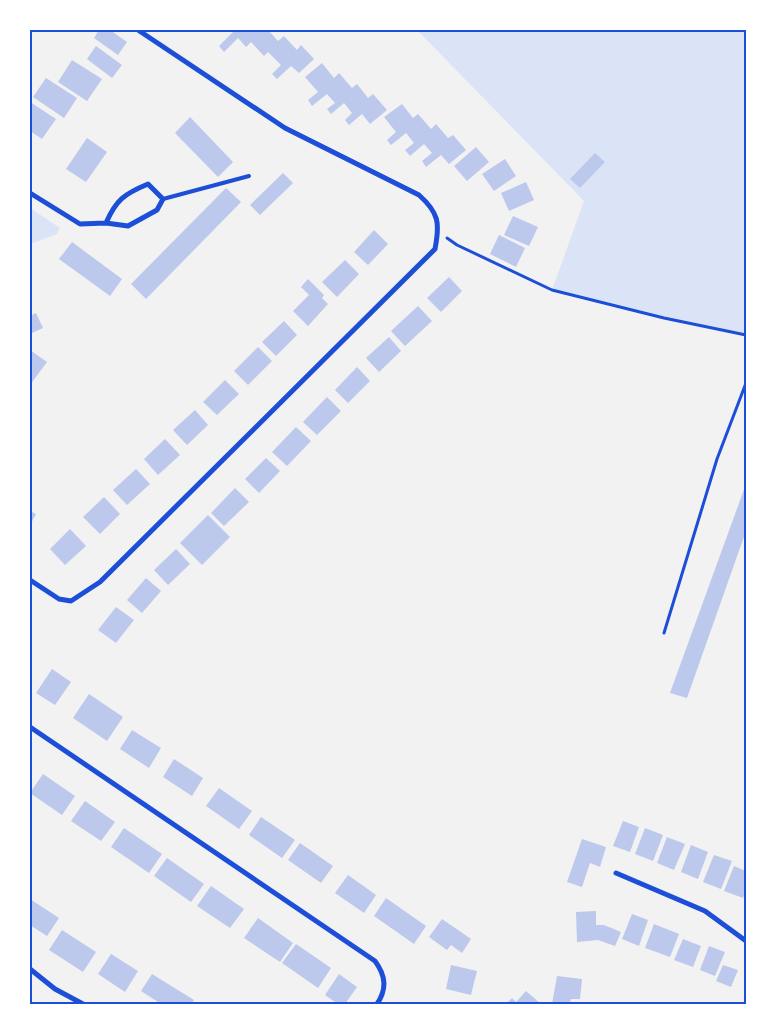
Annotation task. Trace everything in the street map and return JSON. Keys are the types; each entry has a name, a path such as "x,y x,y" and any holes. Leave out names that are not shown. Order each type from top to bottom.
{"street":[{"path":"30,580 60,600 71,601 100,582 434,249 438,232 437,218 430,205 419,195 285,128 138,30"},
{"path":"30,193 80,224 106,223 128,226 156,210 164,199 148,184 130,191 115,203 106,223"},
{"path":"30,727 375,961 381,970 385,986 383,995 377,1004"},
{"path":"616,873 705,911 746,941"},
{"path":"30,969 55,989 83,1004"}],"lane":[{"path":"164,199 249,176"}],"path":[{"path":"438,232 457,245 552,290 664,318 746,335"},
{"path":"664,633 717,459 746,383"}],"shaded area":[{"path":"417,30 746,30 746,335 664,318 552,290 584,201"},
{"path":"30,208 60,228 57,234 30,244"}],"building":[{"path":"99,30 110,30 127,42 118,55 94,38"},
{"path":"235,30 268,30 278,41 284,36 297,50 301,45 314,59 299,73 291,66 277,79 272,74 281,65 268,52 264,56 251,42 246,47 238,38 224,52 219,46"},
{"path":"96,46 122,65 112,78 87,59"},
{"path":"72,60 102,79 87,101 58,82"},
{"path":"322,63 334,78 339,73 352,88 357,84 368,98 373,94 387,110 370,124 362,114 349,125 345,120 352,113 344,103 331,114 327,109 335,103 327,94 312,106 308,100 318,92 305,77"},
{"path":"46,78 77,98 64,118 33,97"},
{"path":"30,102 56,119 42,139 30,131"},
{"path":"402,104 413,118 418,114 431,129 436,124 448,138 453,135 466,150 449,164 441,155 426,167 422,161 432,153 424,144 410,156 405,150 414,143 406,133 391,145 387,140 396,132 384,117"},
{"path":"190,117 233,162 218,177 175,133"},
{"path":"87,138 107,152 86,182 66,169"},
{"path":"476,147 489,162 467,181 454,166"},
{"path":"595,153 605,162 580,188 570,179"},
{"path":"505,159 516,176 494,191 482,174"},
{"path":"283,173 293,183 260,215 250,205"},
{"path":"526,182 534,200 509,211 501,193"},
{"path":"226,188 241,202 146,299 131,284"},
{"path":"513,216 538,227 529,246 504,235"},
{"path":"374,230 388,244 368,265 354,252"},
{"path":"499,235 525,248 516,267 490,254"},
{"path":"72,242 122,279 110,296 59,259"},
{"path":"345,260 359,274 337,297 322,282"},
{"path":"449,277 462,291 441,312 427,298"},
{"path":"308,279 324,295 322,298 328,304 308,326 293,311 309,295 301,287"},
{"path":"418,306 432,321 405,346 391,331"},
{"path":"36,313 43,328 30,334 30,316"},
{"path":"284,321 297,335 276,356 262,342"},
{"path":"389,337 401,351 379,372 366,358"},
{"path":"258,347 272,361 248,385 234,371"},
{"path":"30,350 47,362 30,385"},
{"path":"357,367 370,381 348,403 335,390"},
{"path":"225,380 239,394 217,415 203,402"},
{"path":"327,397 341,411 317,435 303,422"},
{"path":"195,410 208,425 187,445 173,430"},
{"path":"296,427 311,441 287,466 272,452"},
{"path":"165,439 180,455 158,475 144,459"},
{"path":"266,458 280,471 259,493 245,479"},
{"path":"136,469 150,484 127,505 113,490"},
{"path":"746,484 746,531 687,698 670,693"},
{"path":"235,488 249,502 224,526 211,513"},
{"path":"104,497 120,514 100,534 83,517"},
{"path":"30,511 36,514 30,525"},
{"path":"208,515 230,537 202,565 180,543"},
{"path":"70,529 86,546 65,565 50,549"},
{"path":"176,549 190,564 168,585 154,570"},
{"path":"146,578 161,591 142,613 127,600"},
{"path":"116,607 134,620 116,643 98,630"},
{"path":"52,669 71,682 55,705 36,693"},
{"path":"89,694 123,717 107,741 73,718"},
{"path":"132,730 161,748 149,768 120,749"},
{"path":"174,759 203,778 192,796 163,777"},
{"path":"43,774 75,796 62,815 30,793"},
{"path":"219,788 252,811 239,829 206,806"},
{"path":"85,801 115,822 101,841 71,821"},
{"path":"261,817 295,840 282,858 249,835"},
{"path":"623,821 639,827 630,852 613,846"},
{"path":"124,828 162,854 149,873 111,847"},
{"path":"645,828 663,835 653,861 635,854"},
{"path":"667,837 685,844 674,870 657,863"},
{"path":"582,839 606,847 600,867 590,863 582,887 567,882"},
{"path":"300,843 333,866 321,883 288,860"},
{"path":"691,845 708,852 698,879 681,872"},
{"path":"714,855 732,861 721,889 703,882"},
{"path":"167,858 204,884 191,902 154,876"},
{"path":"734,866 746,871 746,890 743,898 724,891"},
{"path":"348,875 376,895 364,913 335,893"},
{"path":"211,886 244,909 230,928 197,906"},
{"path":"386,898 426,926 414,944 374,916"},
{"path":"30,899 59,918 47,936 30,925"},
{"path":"596,911 596,925 604,925 621,932 615,946 598,940 577,942 576,912"},
{"path":"632,914 648,920 639,946 622,939"},
{"path":"258,918 293,943 280,962 244,938"},
{"path":"442,919 471,939 462,953 451,945 447,950 429,937"},
{"path":"654,924 679,934 670,957 645,948"},
{"path":"62,930 96,952 83,972 49,950"},
{"path":"683,939 701,946 693,967 674,960"},
{"path":"296,944 331,968 318,988 282,963"},
{"path":"709,946 725,952 715,976 700,970"},
{"path":"111,954 138,971 125,992 98,974"},
{"path":"451,965 477,971 471,995 446,989"},
{"path":"723,965 738,970 731,987 716,981"},
{"path":"152,974 194,1000 191,1004 161,1004 141,991"},
{"path":"339,974 357,987 345,1004 338,1004 325,995"},
{"path":"557,976 582,979 580,999 571,999 570,1003 552,1004"},
{"path":"526,991 541,1004 508,1002 512,998 516,1002"}]}
